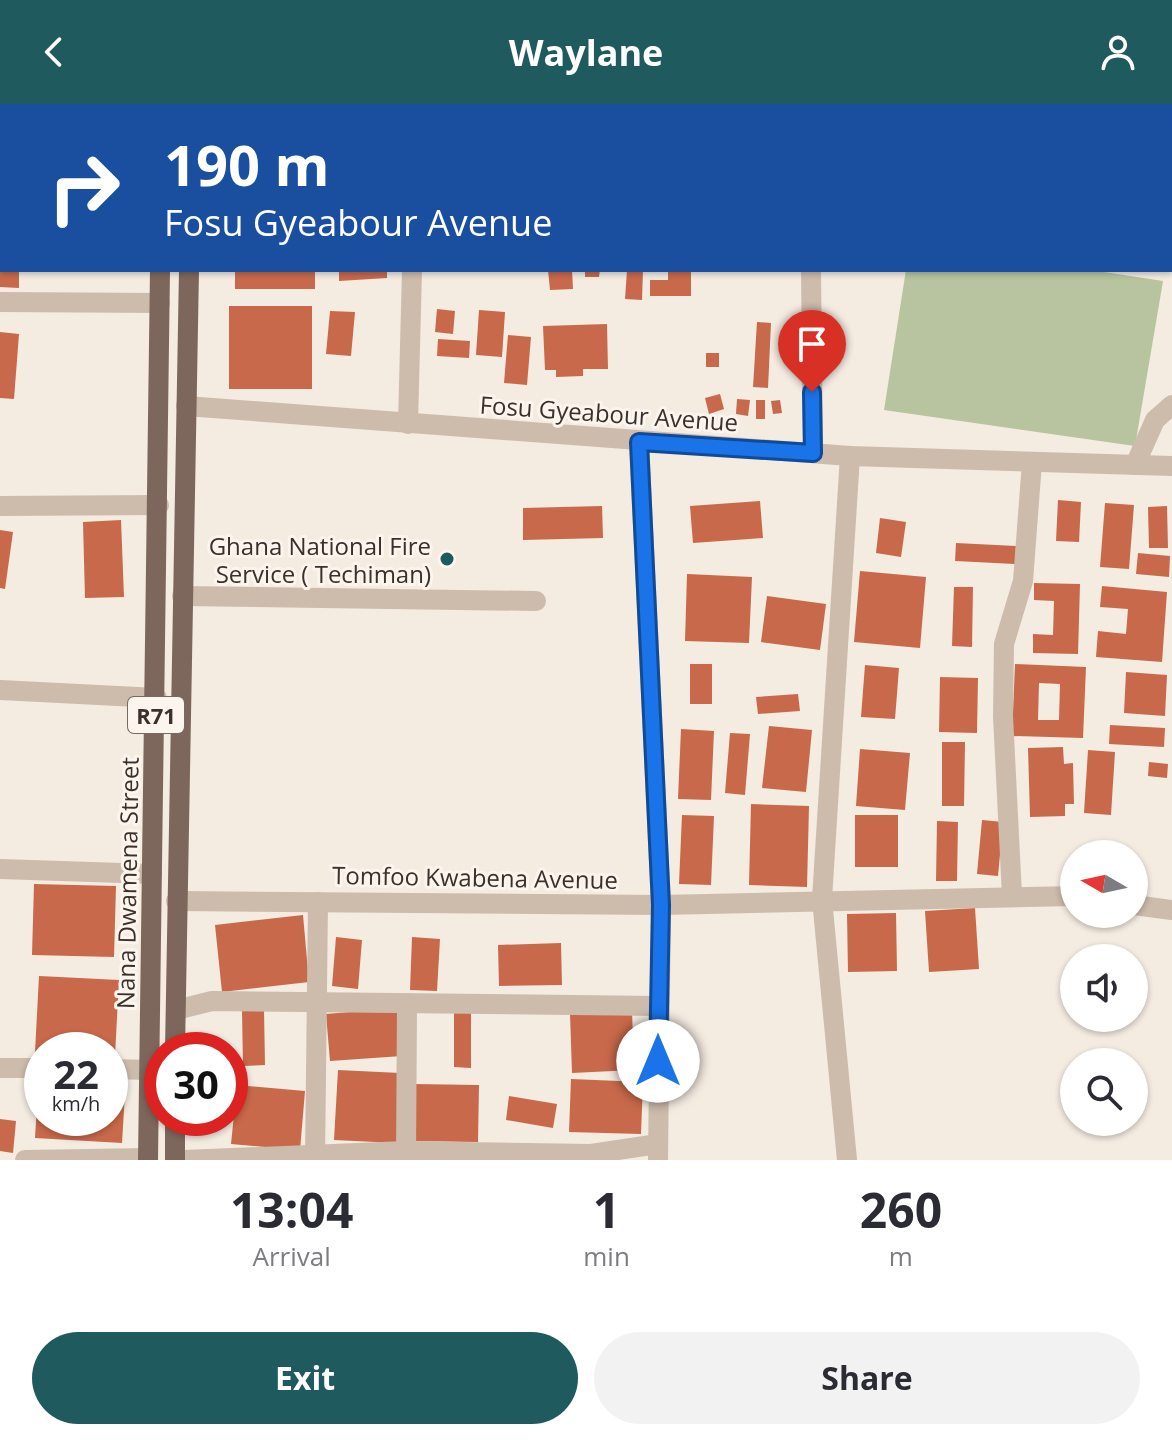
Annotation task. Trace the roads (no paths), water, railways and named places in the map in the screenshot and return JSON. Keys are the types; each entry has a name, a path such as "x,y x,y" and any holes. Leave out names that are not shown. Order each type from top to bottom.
{"main road":[{"name":"Nana Dwamena Street","path":"151,1032 160,272"},
{"name":"Nana Dwamena Street","path":"175,1032 189,272"},
{"name":"Nana Dwamena Street","path":"148,1159 149,1136"},
{"path":"175,1136 175,1160"}],"street":[{"path":"408,424 412,272"},
{"path":"811,272 813,453"},
{"path":"0,302 160,303"},
{"path":"1135,465 1155,420 1172,405"},
{"name":"Fosu Gyeabour Avenue","path":"186,406 850,456 1172,466"},
{"path":"184,1160 658,1152 661,905 639,442"},
{"path":"847,1160 822,899 850,456"},
{"path":"1012,896 1003,716 1004,644 1023,581 1032,462"},
{"path":"0,506 159,505"},
{"path":"182,596 536,601"},
{"path":"0,690 157,698"},
{"path":"0,869 152,874"},
{"name":"Tomfoo Kwabena Avenue","path":"176,901 661,905 1060,896"},
{"path":"315,1158 318,902"},
{"path":"1148,907 1172,910"},
{"path":"176,1010 212,1001 658,1006"},
{"path":"406,1155 407,1003"},
{"path":"0,1068 24,1068"},
{"path":"25,1160 148,1159"}],"place":[{"name":"Ghana National Fire Service ( Techiman)","path":"447,559"}]}
